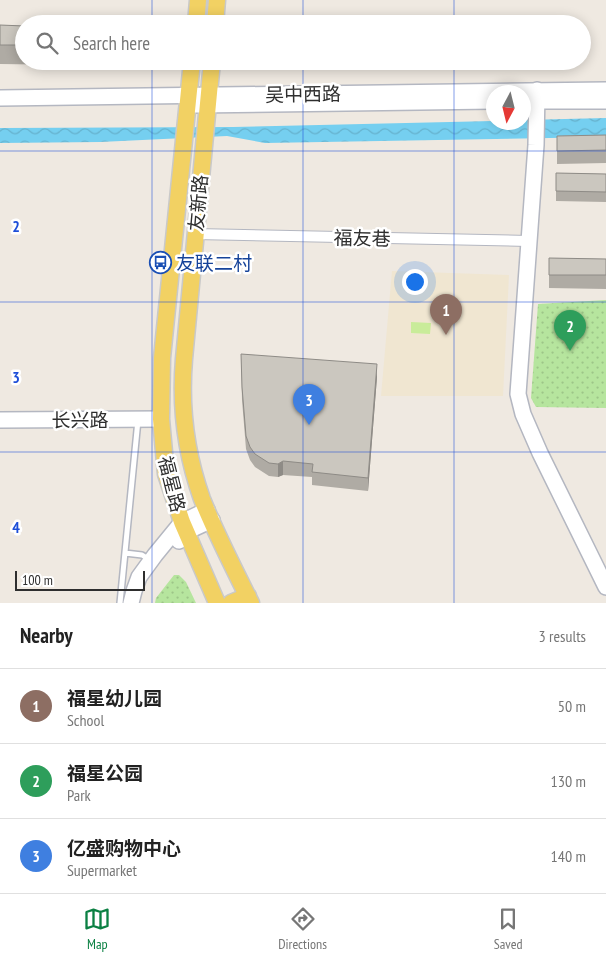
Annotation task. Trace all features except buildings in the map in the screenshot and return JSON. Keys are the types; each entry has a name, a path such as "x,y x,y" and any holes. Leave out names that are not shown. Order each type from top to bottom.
{"main road":[{"path":"197,15 198,0"},
{"path":"216,15 217,0"},
{"name":"友新路","path":"162,358 191,70"},
{"name":"友新路","path":"192,465 186,429 183,382 211,70"},
{"name":"吴中西路","path":"207,107 533,97 606,90"},
{"path":"533,97 537,117 536,145 518,394 523,414 540,453 606,587"},
{"name":"吴中西路","path":"533,97 606,101"},
{"name":"吴中西路","path":"0,98 207,107 486,101"},
{"name":"吴中西路","path":"0,107 188,106"},
{"name":"福星路","path":"162,358 160,419 166,474 184,527 217,603"},
{"name":"长兴路","path":"0,420 160,419"},
{"name":"福星路","path":"192,465 209,515 249,600"},
{"path":"131,603 136,583 150,561 184,527 209,515"},
{"path":"140,603 144,588 152,574 184,527"},
{"path":"231,603 249,600"}],"street":[{"name":"福友巷","path":"195,234 528,241"}],"lane":[{"path":"120,603 138,420"},
{"path":"125,553 142,555 150,561"}],"shaded area":[{"path":"392,271 509,275 503,396 381,396"}],"green space":[{"path":"606,300 606,408 536,407 531,398 538,304"},
{"path":"411,322 431,323 430,334 411,333"},
{"path":"174,575 179,575 186,582 196,603 155,603 156,598"}],"water":[{"path":"606,118 606,137 265,143 227,136 100,142 0,143 0,128 233,127 486,121 486,130 531,130 531,120"}],"place":[{"name":"友联二村","path":"160,263"},
{"name":"福星幼儿园","path":"446,335"},
{"name":"福星公园","path":"570,351"},
{"name":"亿盛购物中心","path":"309,425"}]}
